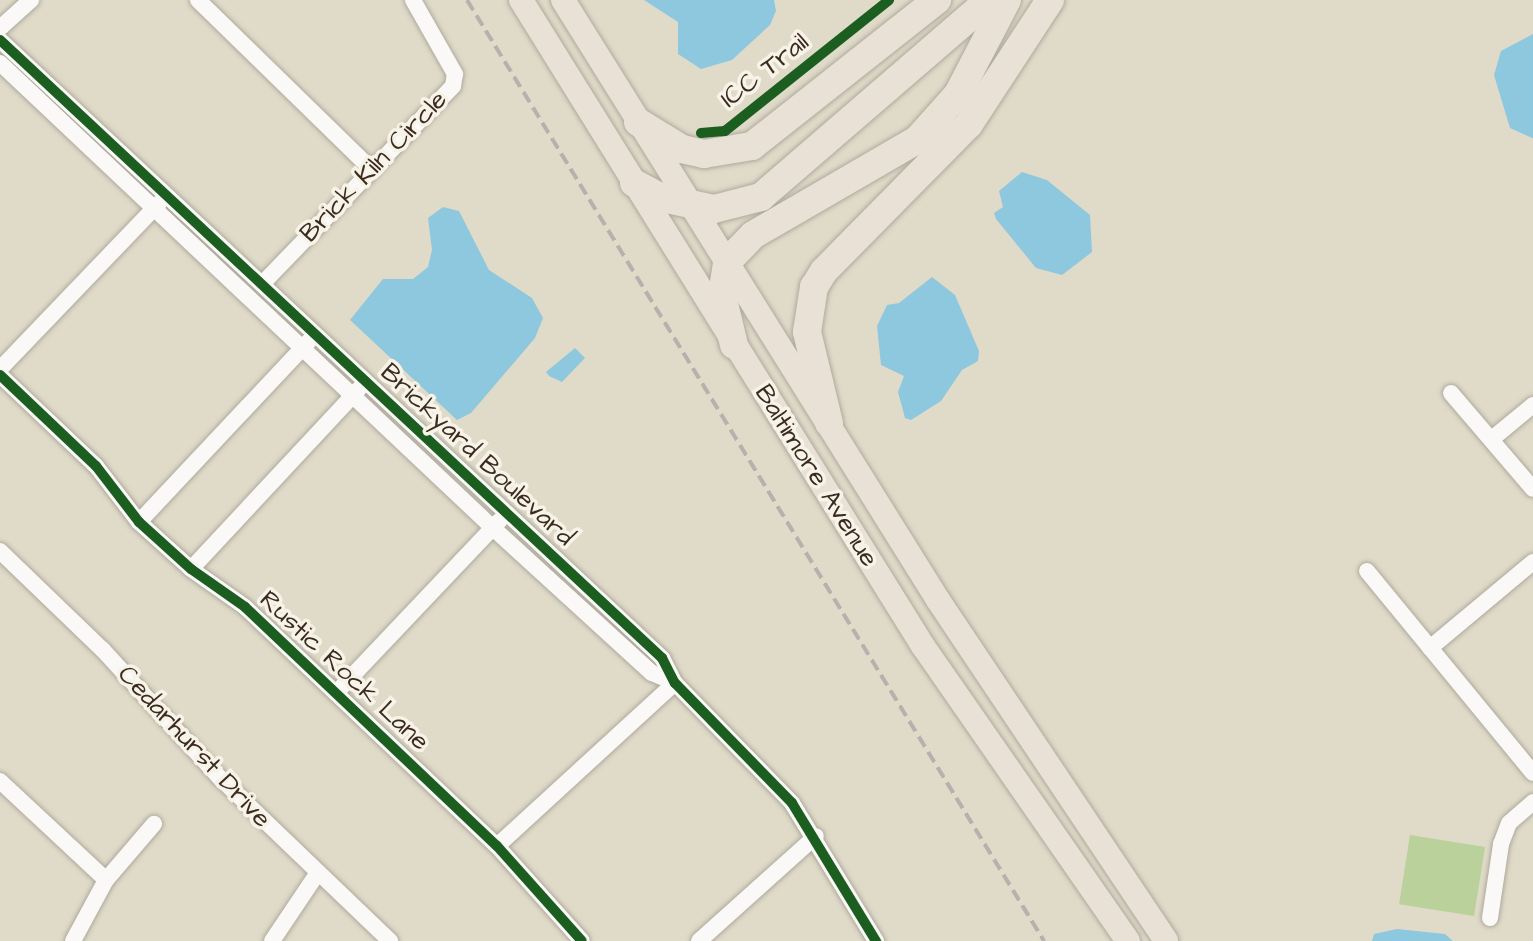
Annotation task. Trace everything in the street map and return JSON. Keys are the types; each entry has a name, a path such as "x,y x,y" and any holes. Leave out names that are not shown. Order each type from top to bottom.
{"highway":[{"path":"638,122 682,149 704,154 752,146 937,0"},
{"path":"634,183 662,198 691,205 734,207 772,190 989,0"},
{"path":"734,345 722,295 727,262 753,235 917,140 958,94 1007,0"},
{"path":"829,423 807,332 814,287 824,271 969,124 1050,0"}],"main road":[{"name":"Baltimore Avenue","path":"521,0 923,646 1128,941"},
{"name":"Baltimore Avenue","path":"563,0 938,600 1166,941"}],"street":[{"path":"0,28 31,0"},
{"path":"198,0 370,168"},
{"name":"Brick Kiln Circle","path":"262,284 370,168 453,86 455,74 413,0"},
{"name":"Brickyard Boulevard","path":"0,40 662,658 675,683 747,753 816,836 876,941"},
{"name":"Brickyard Boulevard","path":"0,63 493,528 652,673 675,683"},
{"path":"0,372 166,194"},
{"path":"139,522 316,334"},
{"name":"Rustic Rock Lane","path":"0,372 96,466 139,522 191,569 245,607 336,693 497,846 582,941"},
{"path":"191,569 366,381"},
{"path":"1451,393 1493,438 1533,489"},
{"path":"1493,438 1533,405"},
{"path":"336,693 508,513"},
{"name":"Cedarhurst Drive","path":"0,551 103,650 198,756 317,874 390,941"},
{"path":"1430,648 1533,562"},
{"path":"1367,571 1533,773"},
{"path":"497,846 675,683"},
{"path":"0,781 106,880"},
{"path":"1490,918 1509,823 1533,802"},
{"path":"73,941 106,880 154,824"},
{"path":"699,941 816,836"},
{"path":"272,941 317,874"}],"green space":[{"path":"1410,835 1485,847 1474,916 1399,904"}],"water":[{"path":"644,0 774,0 776,11 770,25 732,60 701,69 678,54 678,22"},
{"path":"1533,34 1532,138 1510,128 1494,75 1501,51"},
{"path":"1022,172 1047,180 1090,215 1092,252 1062,275 1036,268 996,219 994,213 1003,207 999,191"},
{"path":"443,207 459,211 489,270 532,298 543,318 535,338 471,413 457,420 350,320 383,279 413,279 428,267 432,250 428,218"},
{"path":"932,277 955,295 979,351 978,361 962,370 941,401 911,420 905,418 898,392 904,376 881,365 877,326 887,305 899,303"},
{"path":"575,348 585,358 562,382 549,376 546,372"},
{"path":"1397,929 1445,934 1453,941 1372,941 1374,934"}],"railway":[{"path":"467,0 1044,941"}],"cycle path":[{"name":"ICC Trail","path":"701,133 725,131 889,0"},
{"path":"0,40 662,658 675,683 792,803 876,941"},
{"path":"0,375 96,466 139,522 191,569 245,607 497,846 582,941"}]}
